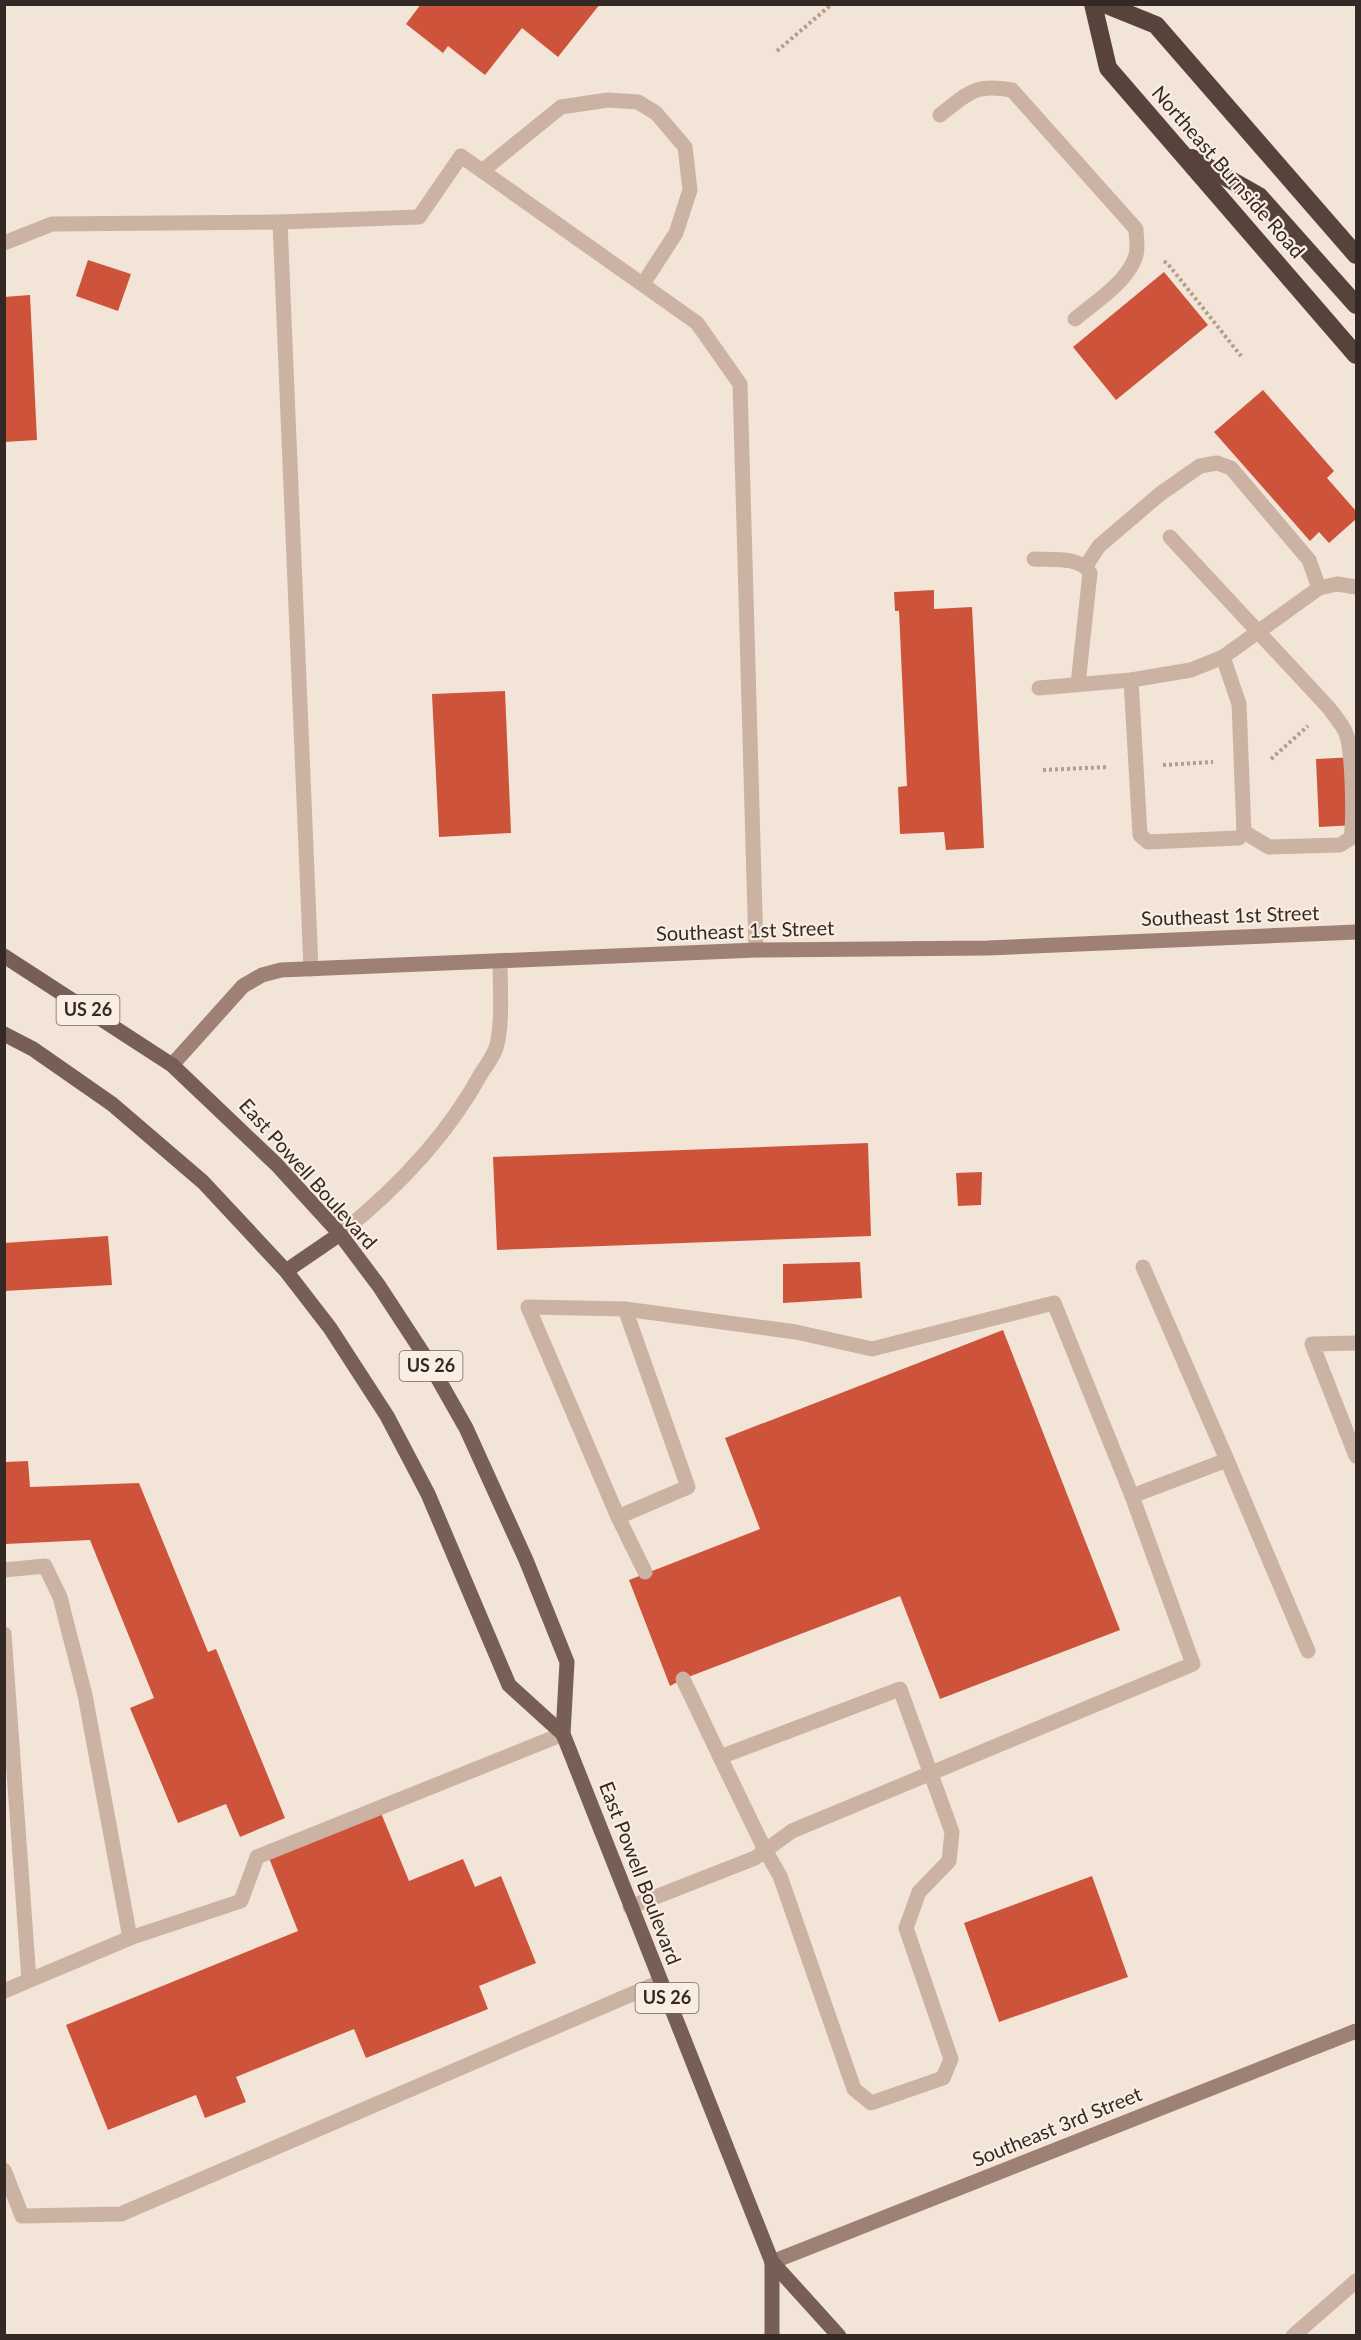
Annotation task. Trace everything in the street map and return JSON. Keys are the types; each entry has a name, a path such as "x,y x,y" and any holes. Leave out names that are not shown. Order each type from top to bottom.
{"highway":[{"name":"Northeast Burnside Road","path":"1093,4 1108,68 1356,355"},
{"path":"1104,4 1156,25 1356,255"},
{"path":"1180,151 1259,196 1356,305"}],"main road":[{"name":"East Powell Boulevard","path":"4,956 172,1065 278,1165 340,1234 379,1286 428,1361 466,1428 496,1491 567,1662 563,1734 772,2262 838,2336"},
{"name":"East Powell Boulevard","path":"4,1034 33,1049 112,1104 203,1182 286,1271 330,1328 387,1416 428,1494 509,1685 563,1734"},
{"path":"286,1271 340,1234"},
{"name":"East Powell Boulevard","path":"772,2262 772,2336"}],"street":[{"name":"Southeast 1st Street","path":"172,1065 243,986 262,975 281,970 756,950 988,948 1356,932"},
{"name":"Southeast 3rd Street","path":"772,2262 1356,2031"}],"lane":[{"path":"940,115 973,91 991,86 1012,90 1136,229 1136,256 1130,269 1075,319"},
{"path":"482,171 561,107 608,100 638,102 656,113 685,147 690,190 676,233 643,284"},
{"path":"4,243 52,224 280,222 419,217 461,156 697,322 740,384 756,950"},
{"path":"280,222 311,969"},
{"path":"1086,566 1099,546 1160,494 1200,466 1216,463 1231,468 1309,560 1319,588"},
{"path":"1170,537 1329,708 1346,732 1353,825 1351,838 1340,845 1269,847 1245,832"},
{"path":"1034,559 1078,562 1086,566 1090,573 1078,684"},
{"path":"1039,688 1131,680 1191,670 1223,657 1319,588 1338,584 1356,587"},
{"path":"1131,680 1140,835 1148,842 1239,838 1245,832 1239,704 1223,657"},
{"path":"340,1234 368,1211 421,1157 470,1095 496,1048 501,1005 500,961"},
{"path":"1143,1267 1308,1651"},
{"path":"630,1907 755,1858 792,1831 1193,1664 1132,1496 1054,1303 872,1349 796,1332 626,1309 528,1307 618,1517 645,1572"},
{"path":"618,1517 688,1487 626,1309"},
{"path":"1356,1343 1312,1344 1356,1456"},
{"path":"1132,1496 1227,1460"},
{"path":"4,1570 45,1566 60,1597 85,1695 130,1938"},
{"path":"4,1634 29,1980"},
{"path":"683,1679 720,1757 765,1850 780,1876 854,2089 871,2103 943,2078 951,2059 906,1928 919,1892 949,1860 952,1832 900,1689 720,1757"},
{"path":"4,1991 130,1938 241,1901 257,1857 563,1734"},
{"path":"4,2170 22,2216 120,2214 660,1982"},
{"path":"1293,2336 1356,2281"}],"path":[{"path":"777,51 832,4"},
{"path":"1137,246 1168,264 1241,356"}],"building":[{"path":"421,4 600,4 558,57 522,28 485,75 448,46 443,53 406,24"},
{"path":"88,260 131,274 118,311 76,296"},
{"path":"1164,272 1208,325 1116,400 1073,347"},
{"path":"30,295 37,440 4,442 4,297"},
{"path":"1263,390 1334,471 1327,478 1356,511 1356,519 1329,543 1319,532 1310,541 1214,432"},
{"path":"934,590 934,609 972,607 984,848 946,850 944,832 900,834 898,787 907,786 899,611 895,611 894,592"},
{"path":"505,691 511,833 439,837 432,694"},
{"path":"1356,757 1356,825 1319,827 1316,759"},
{"path":"868,1143 871,1236 497,1250 493,1157"},
{"path":"982,1172 981,1205 958,1206 956,1173"},
{"path":"108,1236 112,1285 4,1291 4,1243"},
{"path":"860,1262 862,1298 783,1303 783,1264"},
{"path":"1003,1330 1120,1630 940,1699 900,1596 670,1686 629,1580 760,1529 725,1438"},
{"path":"28,1461 30,1487 139,1483 208,1652 216,1649 285,1818 240,1837 226,1804 178,1823 130,1708 154,1698 90,1540 5,1544 5,1462"},
{"path":"381,1813 409,1881 463,1859 475,1887 501,1876 536,1963 479,1986 488,2009 366,2058 354,2029 236,2077 246,2102 205,2118 196,2095 108,2130 66,2025 298,1931 269,1858"},
{"path":"1092,1876 1128,1977 999,2022 964,1923"}]}
